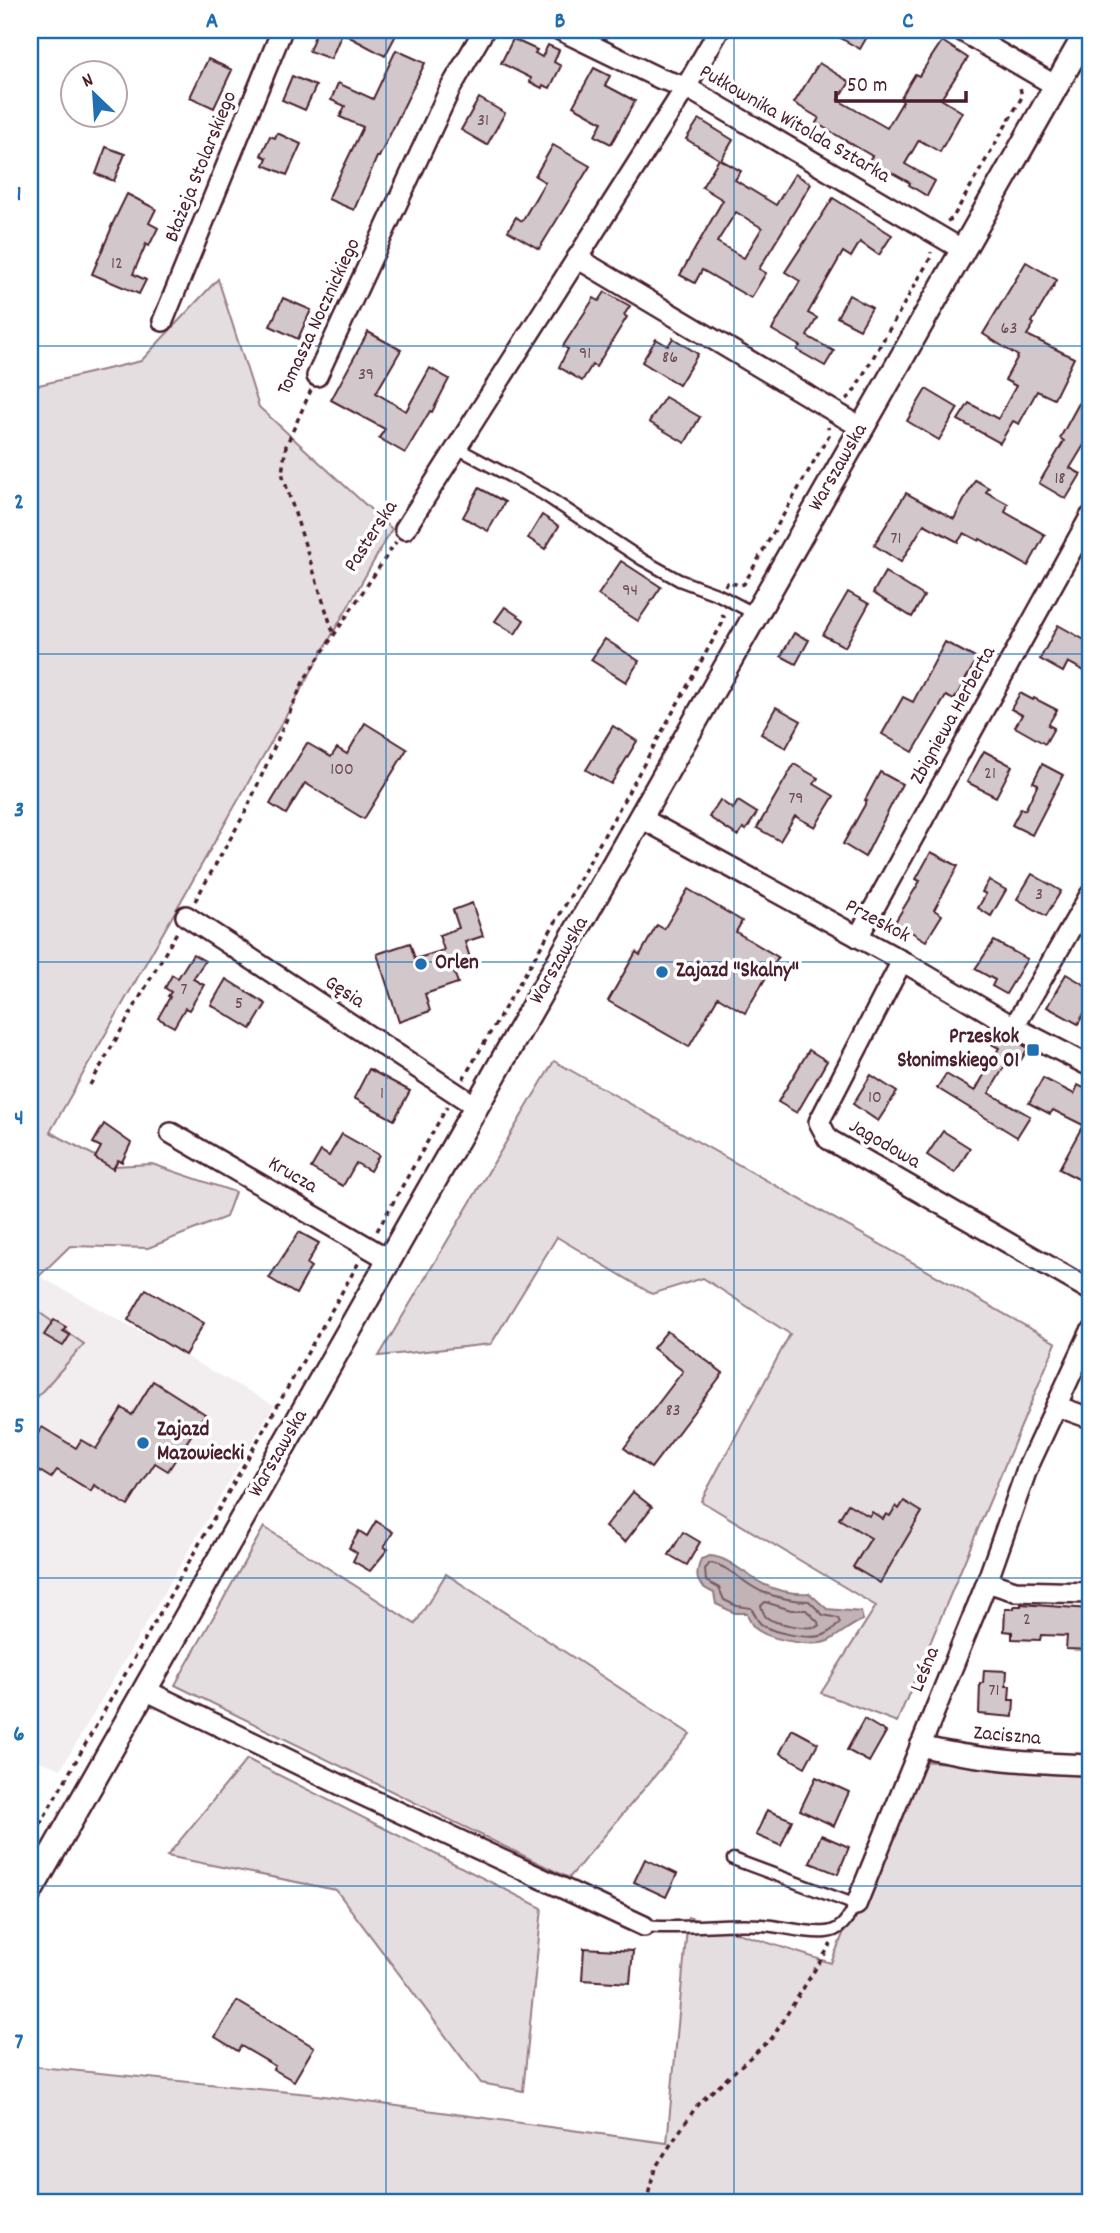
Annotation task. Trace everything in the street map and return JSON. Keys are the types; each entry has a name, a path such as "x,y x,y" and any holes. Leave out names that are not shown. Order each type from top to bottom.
{"street":[{"name":"Błażeja Stolarskiego","path":"163,321 282,30"},
{"name":"Tomasza Nocznickiego","path":"317,376 450,89 484,30"},
{"name":"Pułkownika Witolda Sztarka","path":"560,30 661,79 686,87 963,250"},
{"name":"Pasterska","path":"405,529 686,87 719,30"},
{"path":"960,30 1056,86"},
{"name":"Warszawska","path":"30,1892 1088,30"},
{"path":"578,258 862,428"},
{"name":"Zbigniewa Herberta","path":"858,937 1090,517"},
{"name":"Przeskok","path":"640,818 902,961 1014,1027 1090,1066"},
{"path":"1014,1027 1090,895"},
{"name":"Gęsia","path":"186,916 477,1107"},
{"name":"Jagodowa","path":"902,961 819,1122 828,1139 1090,1290"},
{"name":"Krucza","path":"171,1132 390,1260"},
{"name":"Leśna","path":"856,1905 986,1582 1027,1469 1090,1332"},
{"path":"1056,1406 1090,1418"},
{"path":"986,1582 1015,1591 1090,1593"},
{"path":"145,1690 347,1788 644,1926"},
{"name":"Zaciszna","path":"920,1746 955,1755 1024,1763 1090,1765"}],"lane":[{"path":"457,448 543,494 643,560 679,580 719,595 756,614"},
{"path":"644,1926 670,1928 761,1924 827,1933 842,1927 856,1905 733,1859"}],"path":[{"path":"937,216 946,221 952,219 1022,97 1022,88 1013,80"},
{"path":"845,399 851,396 931,257 929,250"},
{"name":"Tomasza Nocznickiego","path":"317,376 286,446 282,473 334,635"},
{"path":"728,581 744,584 829,435 828,427 818,421"},
{"name":"Pasterska","path":"90,1085 246,811 304,680 405,529"},
{"path":"463,1080 562,911 723,622 724,617 712,607"},
{"path":"30,1842 448,1106"},
{"path":"646,2203 655,2168 698,2104 772,2038 842,1927"}],"shaded area":[{"path":"218,279 259,407 392,529 50,1132 114,1166 152,1164 235,1192 226,1217 148,1248 70,1246 30,1285 30,387 141,361"},
{"path":"554,1061 1056,1343 897,1722 821,1693 876,1606 701,1501 790,1334 703,1278 652,1294 557,1237 491,1344 379,1356"},
{"path":"30,1271 274,1405 61,1769 30,1758"},
{"path":"30,1306 84,1344 30,1405"},
{"path":"264,1527 415,1624 446,1574 690,1734 569,1878 175,1685"},
{"path":"247,1759 542,1908 523,2091 481,2083 336,1890 167,1856"},
{"path":"915,1761 1090,1770 1090,2203 30,2203 30,2066 309,2094 667,2143 688,1917 831,1963"}],"water":[{"path":"710,1556 724,1560 770,1587 787,1592 809,1593 827,1609 861,1612 863,1620 823,1642 794,1642 765,1634 753,1626 747,1613 735,1613 716,1604 714,1593 700,1584 697,1576 701,1559"}],"building":[{"path":"317,30 386,30 396,35 385,56 342,33 331,59 309,51"},
{"path":"826,30 871,30 860,49"},
{"path":"513,39 537,50 535,53 542,57 548,45 559,50 554,62 561,66 550,88 543,85 542,88 530,82 531,78 501,63"},
{"path":"942,41 968,58 941,99 962,112 940,152 919,140 905,164 935,181 927,196 869,160 872,156 816,123 819,118 794,103 819,63 850,82 838,100 887,128 915,74 919,76"},
{"path":"396,50 425,63 377,157 354,210 328,199 363,127 340,117 345,106 331,100 338,83 373,99"},
{"path":"208,59 232,70 214,108 190,97"},
{"path":"594,68 610,76 605,85 635,101 611,144 595,136 602,122 573,106"},
{"path":"292,76 316,86 305,110 282,100"},
{"path":"479,98 505,113 487,145 461,130"},
{"path":"699,119 733,140 721,160 741,171 735,180 776,205 795,174 811,184 759,269 766,273 751,298 702,270 695,283 680,275 723,200 702,187 719,159 686,139","holes":["736,212 762,228 744,258 717,242"]},
{"path":"277,133 301,144 287,175 264,165 267,158 261,155 270,136 275,138"},
{"path":"553,145 590,166 539,249 508,231 516,217 522,221 545,182 535,176"},
{"path":"106,147 125,154 114,181 96,174"},
{"path":"127,194 156,209 149,223 158,228 149,246 146,244 133,274 146,280 139,294 92,274"},
{"path":"833,198 892,235 879,255 860,242 851,257 843,252 808,313 817,318 807,336 834,351 825,366 797,350 800,346 772,330 800,281 785,272"},
{"path":"1026,262 1057,280 1027,335 1074,358 1054,399 1037,391 1019,424 1013,421 1000,443 958,420 969,403 998,419 1016,386 1005,380 1018,356 983,334"},
{"path":"605,292 630,306 624,315 627,317 596,367 592,365 582,381 559,367 568,349 563,346 594,298 599,301"},
{"path":"849,295 872,308 860,329 837,317"},
{"path":"283,298 311,310 298,339 270,326"},
{"path":"368,332 401,350 376,393 406,411 430,368 449,379 432,412 430,411 405,453 379,438 385,429 331,400"},
{"path":"673,338 698,354 679,385 642,362 656,339 668,346"},
{"path":"1090,383 1090,435 1070,468 1081,474 1066,499 1039,483 1064,441 1060,438"},
{"path":"926,389 958,408 939,440 907,421"},
{"path":"665,397 700,417 685,443 649,422"},
{"path":"975,480 989,488 986,492 1008,504 1005,512 1045,535 1028,566 980,539 979,541 964,533 958,542 924,524 901,562 874,545 906,493 954,519"},
{"path":"479,488 505,502 488,531 463,517"},
{"path":"542,515 559,526 545,549 528,538"},
{"path":"621,561 661,587 638,621 598,595"},
{"path":"885,572 924,596 912,617 873,593"},
{"path":"848,592 869,604 845,647 823,635"},
{"path":"505,607 524,620 515,634 495,621"},
{"path":"1058,625 1090,643 1090,674 1068,662 1063,672 1040,659"},
{"path":"794,633 809,640 796,664 781,656"},
{"path":"605,639 639,661 626,682 591,660"},
{"path":"945,642 977,659 954,700 946,696 913,752 882,734 903,697 913,702"},
{"path":"1020,693 1057,710 1048,725 1054,728 1045,744 1015,727 1022,715 1011,709"},
{"path":"776,707 801,721 786,748 761,734"},
{"path":"365,723 407,749 364,819 305,783 286,814 270,804 307,743 331,757 337,748 347,754"},
{"path":"613,726 637,741 611,784 586,770"},
{"path":"984,751 1012,766 996,797 967,782"},
{"path":"794,764 818,778 814,784 834,796 815,827 795,816 780,841 757,828"},
{"path":"1042,764 1063,775 1032,835 1012,825 1021,808 1025,810 1038,784 1033,782"},
{"path":"880,772 902,784 865,857 843,844"},
{"path":"720,800 733,809 738,801 757,813 746,830 743,828 738,836 709,817"},
{"path":"931,852 958,866 934,910 942,915 926,941 895,922 920,881 916,879"},
{"path":"1032,874 1061,891 1046,916 1017,899"},
{"path":"989,880 1006,890 991,916 978,908 986,894 982,892"},
{"name":"Zajazd \"Skalny\"","path":"688,889 742,921 736,932 778,957 745,1013 718,997 689,1047 608,1001 636,952 640,955 657,925 664,929"},
{"name":"Orlen","path":"472,903 483,936 465,942 471,961 452,967 458,983 425,994 430,1011 399,1022 377,954 410,943 415,959 444,950 439,935 459,928 453,910"},
{"path":"994,941 1027,959 1006,994 992,986 995,980 975,969"},
{"path":"193,954 205,961 193,979 204,985 189,1010 185,1008 174,1027 158,1018 170,997 168,996 171,992 165,988 172,975 178,978"},
{"path":"1066,974 1090,988 1090,1003 1078,1024 1047,1007"},
{"path":"226,979 266,1004 251,1029 211,1005"},
{"path":"991,1027 1028,1048 1021,1060 1011,1055 989,1093 1030,1116 1017,1137 937,1088 946,1074 975,1091 999,1048 984,1040"},
{"path":"809,1050 827,1061 797,1113 778,1102"},
{"path":"369,1069 410,1091 394,1120 354,1098"},
{"path":"871,1075 897,1092 878,1121 853,1104"},
{"path":"1043,1078 1074,1094 1078,1085 1090,1091 1090,1149 1084,1161 1090,1165 1090,1185 1059,1169 1083,1125 1053,1110 1050,1114 1029,1103"},
{"path":"104,1124 131,1143 122,1162 118,1160 113,1169 95,1158 101,1147 93,1143"},
{"path":"943,1131 970,1148 955,1173 927,1155"},
{"path":"342,1134 379,1155 370,1171 356,1163 343,1186 311,1168 321,1151 329,1156"},
{"path":"299,1232 319,1243 307,1264 311,1267 296,1294 269,1278"},
{"path":"146,1289 204,1323 185,1355 128,1320"},
{"path":"54,1320 66,1327 63,1331 70,1335 63,1346 44,1335"},
{"path":"667,1331 723,1373 651,1468 624,1448 683,1371 653,1348"},
{"name":"Zajazd Mazowiecki","path":"153,1381 205,1414 168,1471 155,1463 128,1506 94,1485 91,1491 57,1470 51,1478 30,1465 30,1446 42,1427 76,1448 81,1440 96,1449 122,1408 132,1415"},
{"path":"633,1492 652,1507 625,1542 605,1527"},
{"path":"904,1501 922,1512 880,1583 853,1567 871,1538 839,1519 848,1504 869,1516 872,1512 883,1519 886,1514 890,1516 896,1506 899,1509"},
{"path":"376,1521 393,1532 384,1547 388,1549 370,1571 353,1561 357,1553 349,1548 359,1531 367,1536"},
{"path":"683,1532 700,1542 687,1565 669,1555"},
{"path":"1021,1604 1090,1609 1090,1650 1066,1649 1067,1636 1041,1635 1040,1640 1012,1639 1012,1632 1004,1631 1005,1609 1014,1609 1014,1606"},
{"path":"984,1670 1007,1671 1009,1700 1014,1700 1013,1717 979,1714 980,1683 983,1683"},
{"path":"864,1719 886,1732 869,1762 847,1750"},
{"path":"792,1729 818,1743 805,1767 780,1753"},
{"path":"816,1777 849,1792 834,1826 800,1810"},
{"path":"767,1810 792,1820 781,1846 756,1835"},
{"path":"821,1835 849,1847 838,1874 810,1863"},
{"path":"645,1859 677,1874 666,1897 634,1882"},
{"path":"584,1948 633,1951 630,1983 582,1980"},
{"path":"237,2001 314,2047 294,2081 241,2046 238,2051 215,2037"}],"place":[{"name":"Orlen","path":"421,964"},
{"name":"Zajazd \"Skalny\"","path":"662,972"},
{"name":"Przeskok Słonimskiego 01","path":"1033,1050"},
{"name":"Zajazd Mazowiecki","path":"143,1443"}]}
